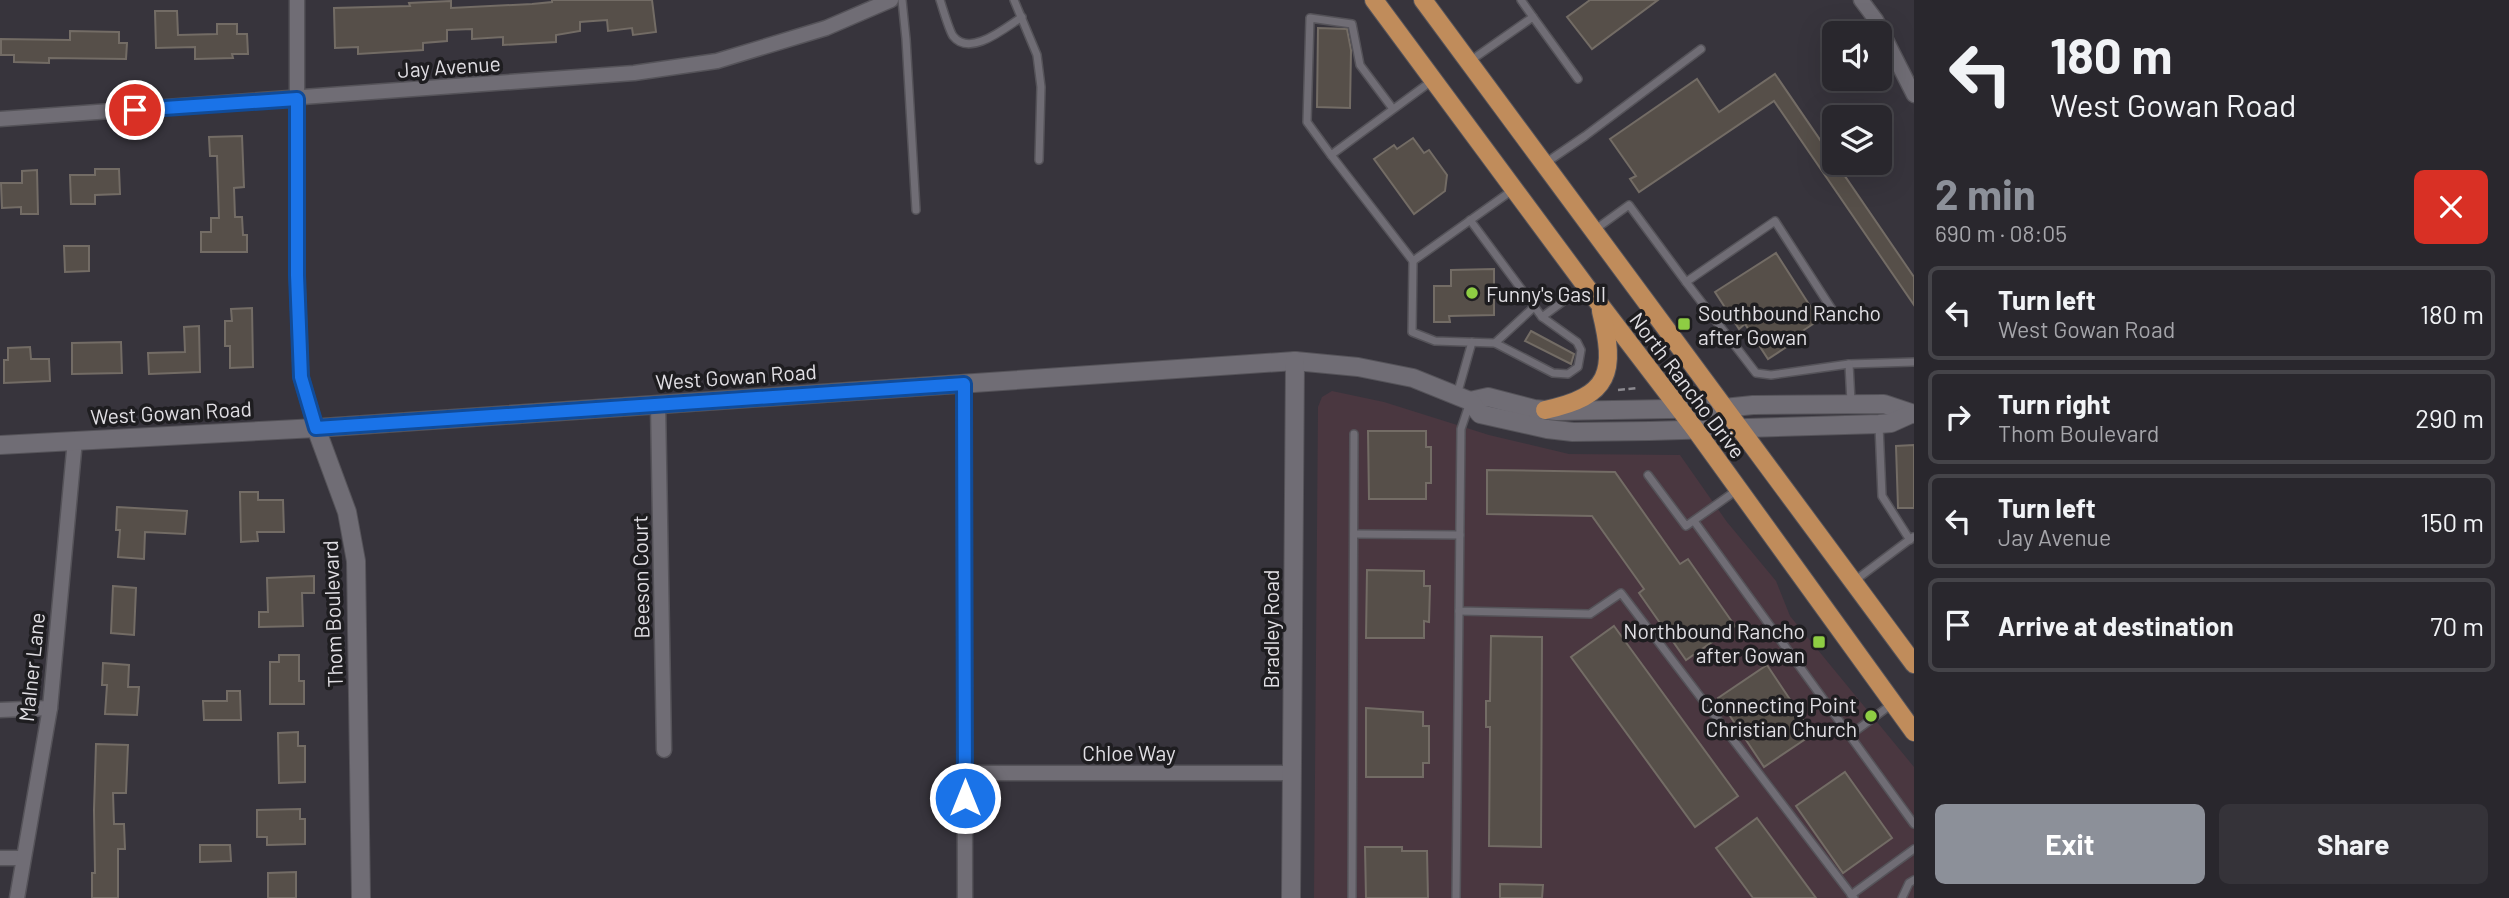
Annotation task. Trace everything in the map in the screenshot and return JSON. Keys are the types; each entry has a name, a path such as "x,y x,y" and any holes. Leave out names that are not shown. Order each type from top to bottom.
{"main road":[{"name":"North Rancho Drive","path":"1374,0 1695,429 1914,732"},
{"name":"North Rancho Drive","path":"1423,0 1914,664"},
{"path":"1545,410 1570,405 1586,398 1604,377 1609,362 1609,343 1600,304"}],"street":[{"name":"Thom Boulevard","path":"297,0 297,275 301,377 316,428 347,512 356,561 361,898"},
{"name":"Jay Avenue","path":"0,119 634,74 717,61 826,28 865,5 891,0"},
{"path":"1861,0 1876,20 1914,95"},
{"name":"West Gowan Road","path":"0,445 316,428 1295,361 1358,367 1413,378 1463,398 1480,414 1573,432 1879,424 1891,423 1912,414"},
{"name":"Bradley Road","path":"1291,898 1295,361"},
{"path":"964,384 965,898"},
{"name":"West Gowan Road","path":"1463,398 1488,397 1545,410 1884,404 1912,414"},
{"name":"Beeson Court","path":"658,404 663,750"},
{"name":"Malner Lane","path":"17,898 50,708 75,440"},
{"path":"0,710 50,708"},
{"name":"Chloe Way","path":"965,773 1292,773"},
{"path":"0,858 23,858"}],"lane":[{"path":"902,0 916,210"},
{"path":"940,0 954,37 966,44 978,44 1022,17"},
{"path":"1014,0 1037,55 1041,87 1039,160"},
{"path":"1521,0 1578,79"},
{"path":"1469,61 1533,17"},
{"path":"1393,109 1360,65 1352,24 1310,18 1307,122 1413,261 1412,332 1435,341 1495,343 1553,373 1568,374 1578,367 1581,351 1577,342 1542,317 1470,220"},
{"path":"1544,164 1701,50"},
{"path":"1331,155 1433,80"},
{"path":"1413,261 1515,189"},
{"path":"1593,231 1629,205 1756,373 1771,375 1849,364 1914,362"},
{"path":"1686,282 1774,222 1833,311"},
{"path":"1542,317 1585,285"},
{"path":"1495,343 1534,307"},
{"path":"1456,898 1461,429 1472,342"},
{"path":"1849,364 1851,405"},
{"path":"1853,582 1912,538 1882,496 1879,424"},
{"path":"1352,898 1354,435"},
{"path":"1648,475 1686,526 1737,490"},
{"path":"1694,521 1914,824"},
{"path":"1354,534 1460,535"},
{"path":"1459,611 1590,614 1621,593 1852,897 1914,849"},
{"path":"1850,736 1892,703"},
{"path":"1902,898 1909,883 1914,880"}],"path":[{"path":"1618,390 1637,388"}],"shaded area":[{"path":"1332,391 1384,402 1489,435 1569,454 1680,455 1727,522 1776,581 1790,616 1914,767 1914,898 1314,898 1318,407 1322,397"}],"building":[{"path":"552,0 652,0 656,32 633,35 632,28 608,31 607,20 580,22 580,31 556,35 556,42 503,45 503,37 472,39 472,29 447,30 447,41 423,43 423,50 358,54 358,47 335,48 334,8 410,6 409,3 451,1 451,8 532,4"},
{"path":"1590,0 1658,0 1592,49 1567,17"},
{"path":"155,11 177,11 178,35 217,34 217,24 237,24 237,34 247,34 248,54 232,54 233,58 195,59 195,47 156,48"},
{"path":"1318,28 1347,29 1351,50 1350,108 1317,107"},
{"path":"70,31 119,32 119,43 127,43 126,59 49,58 49,63 14,62 14,55 1,55 1,39 70,40"},
{"path":"1775,74 1822,143 1822,171 1774,101 1639,192 1630,179 1636,176 1610,139 1697,79 1719,112"},
{"path":"242,136 244,187 234,188 235,217 242,217 243,235 247,235 247,252 201,252 201,232 211,232 211,218 219,218 217,156 210,156 209,137"},
{"path":"1413,138 1424,153 1429,150 1447,175 1445,191 1414,214 1374,159 1394,145 1397,149"},
{"path":"95,169 119,169 120,194 95,195 95,204 71,204 70,175 95,175"},
{"path":"37,170 38,214 21,214 21,207 2,208 1,183 22,183 22,171"},
{"path":"1825,175 1844,175 1914,277 1914,305"},
{"path":"64,246 89,246 89,271 65,272"},
{"path":"1776,253 1819,320 1786,342 1788,346 1768,359 1745,324 1739,329 1715,292"},
{"path":"1494,269 1494,315 1449,316 1450,322 1434,322 1434,286 1451,286 1451,270"},
{"path":"252,308 253,367 230,368 230,346 225,346 225,321 232,321 231,309"},
{"path":"199,326 200,372 149,374 148,353 185,352 184,327"},
{"path":"1531,331 1574,354 1571,364 1525,341"},
{"path":"121,342 122,373 72,374 72,343"},
{"path":"30,347 31,359 49,359 50,381 4,383 4,360 8,360 8,348"},
{"path":"1368,431 1426,431 1426,447 1431,447 1431,483 1426,483 1426,499 1369,499"},
{"path":"1914,445 1914,508 1898,508 1896,446"},
{"path":"1487,470 1615,472 1680,564 1688,559 1735,626 1686,660 1639,593 1644,589 1592,516 1487,514"},
{"path":"240,492 258,492 258,500 283,500 284,532 257,532 258,541 241,542"},
{"path":"117,507 187,511 185,534 145,532 144,559 118,557 120,530 116,530"},
{"path":"1367,570 1424,571 1424,586 1430,586 1429,622 1424,621 1424,638 1366,638"},
{"path":"314,576 314,593 302,593 303,626 259,627 259,612 268,612 267,578"},
{"path":"113,586 136,588 134,635 111,633"},
{"path":"1614,626 1738,796 1695,827 1571,657"},
{"path":"1491,636 1542,637 1541,847 1489,846 1490,727 1486,727 1486,701 1490,701"},
{"path":"279,655 299,655 299,681 304,681 304,704 270,704 270,662 279,662"},
{"path":"103,663 129,665 128,687 139,687 137,715 105,714 107,685 102,685"},
{"path":"1767,665 1813,734 1764,767 1718,698"},
{"path":"227,691 240,691 241,720 204,720 203,701 227,701"},
{"path":"1366,708 1423,712 1423,726 1429,726 1429,763 1423,763 1423,777 1366,777"},
{"path":"298,732 298,746 305,746 305,782 279,783 278,733"},
{"path":"96,744 128,745 126,793 113,793 114,824 124,824 125,849 118,849 118,898 92,898 92,873 95,873"},
{"path":"1845,772 1892,838 1843,873 1796,806"},
{"path":"300,809 300,819 305,819 305,844 267,845 267,837 257,837 257,810"},
{"path":"1757,818 1816,898 1753,898 1716,848"},
{"path":"200,845 230,845 231,861 200,862"},
{"path":"1365,847 1402,847 1402,851 1427,851 1428,898 1366,898"},
{"path":"296,872 296,898 268,898 268,873"},
{"path":"1500,884 1543,885 1542,898 1500,898"}],"place":[{"name":"Funny's Gas II","path":"1472,293"},
{"name":"Southbound Rancho after Gowan","path":"1684,324"},
{"name":"Northbound Rancho after Gowan","path":"1819,642"},
{"name":"Connecting Point Christian Church","path":"1871,716"}],"route":[{"path":"135,110 297,99 297,275 301,377 316,428 964,384 965,798"}]}
